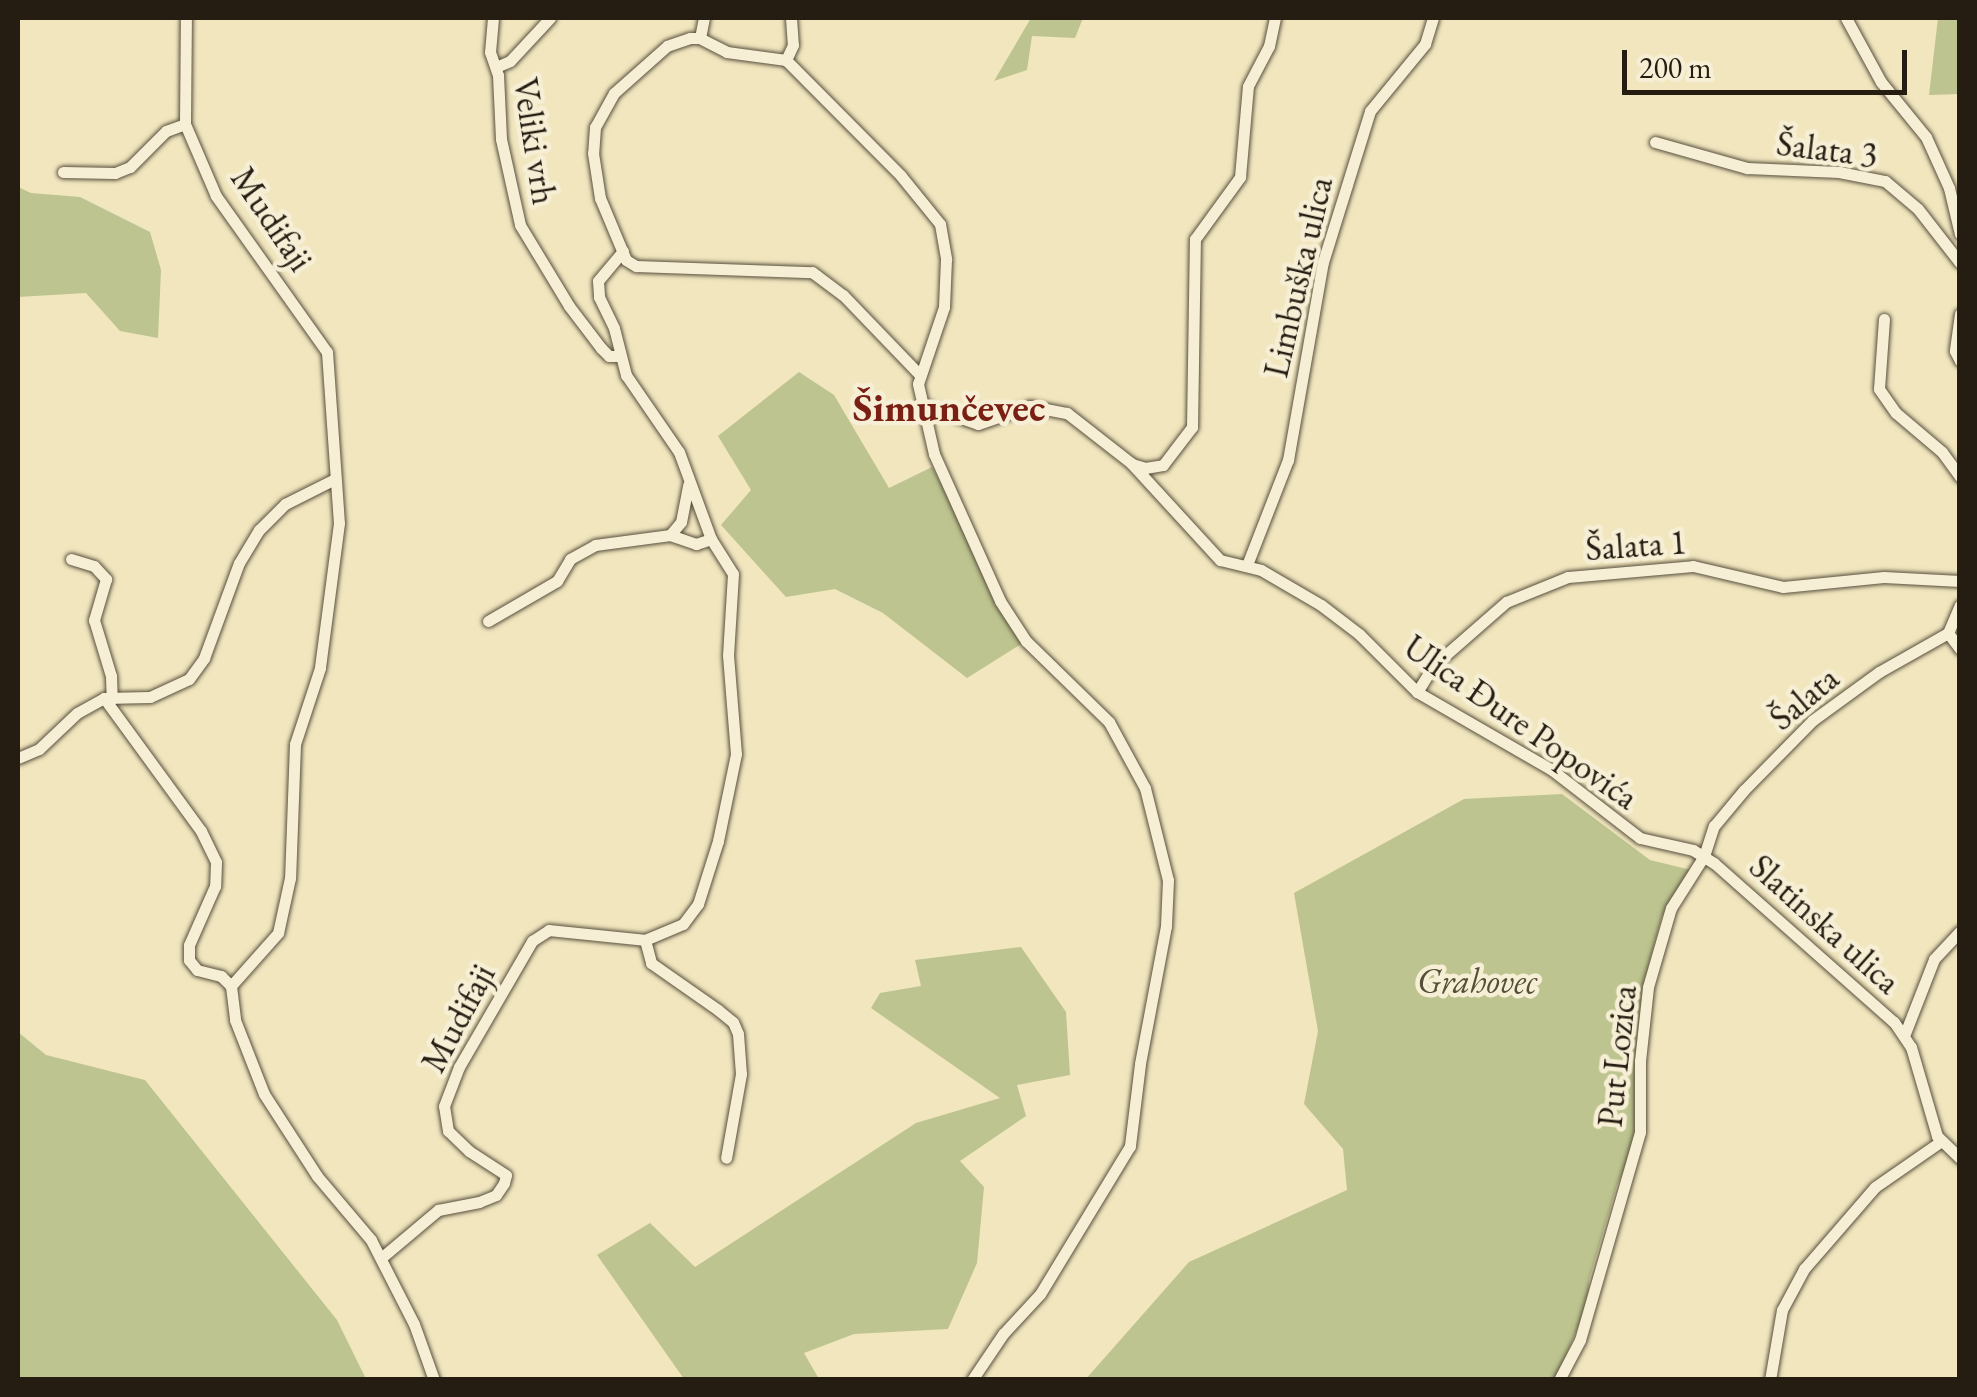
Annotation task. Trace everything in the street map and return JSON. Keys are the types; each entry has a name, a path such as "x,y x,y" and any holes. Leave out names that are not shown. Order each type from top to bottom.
{"street":[{"path":"64,172 115,174 130,167 166,130 185,124 186,18"},
{"name":"Veliki vrh","path":"493,18 490,52 496,67 501,138 520,225 568,306 609,356 620,356"},
{"path":"496,67 510,60 550,18"},
{"path":"700,38 704,18"},
{"path":"786,60 793,45 791,18"},
{"path":"1160,497 1162,466 1192,428 1194,415 1195,239 1240,178 1248,86 1268,46 1275,18"},
{"name":"Limbuška ulica","path":"1246,565 1288,460 1323,262 1370,111 1425,44 1433,18"},
{"path":"1846,18 1881,82 1926,138 1949,188 1960,234"},
{"path":"920,375 842,295 812,272 668,270 636,266 626,260 600,198 592,153 594,127 614,92 667,46 700,38 727,52 786,60 901,176 940,224 946,259 944,306 920,375 922,404 934,454 1000,600 1026,640 1109,722 1145,788 1168,880 1166,926 1140,1064 1130,1146 1040,1294 1003,1334 972,1380"},
{"name":"Mudifaji","path":"185,124 216,196 326,352 339,523 320,668 295,744 290,878 278,933 231,986"},
{"name":"Šalata 3","path":"1655,142 1747,168 1838,172 1885,182 1918,209 1960,263"},
{"path":"623,252 598,282 599,296 633,387 679,452 711,539 733,574 728,655 736,754 698,904 683,924 645,940 651,963 733,1022 738,1034 741,1074 726,1158"},
{"path":"1960,314 1955,351 1960,361"},
{"path":"1884,319 1879,389 1896,413 1942,452 1960,477"},
{"name":"Ulica Đure Popovića","path":"922,404 978,424 1030,406 1049,406 1068,413 1131,464 1208,552 1220,560 1246,565 1322,605 1359,634 1417,692 1552,770 1640,838 1704,856"},
{"path":"1131,464 1145,468 1162,466"},
{"path":"18,758 39,750 77,713 108,698 150,697 189,679 204,658 239,563 259,530 286,504 335,479"},
{"path":"670,535 681,522 688,485"},
{"path":"488,620 557,580 570,559 595,545 670,535 696,544 711,539"},
{"path":"71,559 104,574 94,620 110,676 108,698 201,832 216,862 215,886 189,944 189,960 197,970 220,976 231,986 240,1039 282,1127 382,1258 414,1324 434,1380"},
{"name":"Šalata 1","path":"1417,692 1434,666 1506,602 1568,577 1693,566 1783,587 1884,577 1960,580"},
{"path":"1960,604 1948,633 1960,649"},
{"name":"Šalata","path":"1704,856 1714,826 1813,720 1879,672 1948,633"},
{"name":"Slatinska ulica","path":"1704,856 1880,1009 1904,1036 1940,1142"},
{"name":"Put Lozica","path":"1560,1380 1580,1340 1640,1132 1640,1062 1648,987 1666,921 1704,856"},
{"name":"Mudifaji","path":"382,1258 438,1210 479,1202 496,1195 504,1183 506,1174 469,1151 448,1131 444,1106 459,1067 532,941 549,930 645,940"},
{"name":"Slatinska ulica","path":"1904,1036 1934,959 1960,930"},
{"path":"1770,1380 1782,1310 1804,1269 1875,1187 1940,1142 1960,1158"}],"green space":[{"path":"1031,18 1083,18 1075,38 1032,36 1027,70 994,81"},
{"path":"1938,18 1959,18 1959,94 1929,95"},
{"path":"18,187 31,193 80,197 150,232 161,270 158,338 120,331 86,293 18,297"},
{"path":"799,372 834,395 889,488 932,467 1026,641 967,678 883,613 835,589 786,597 721,525 751,490 718,436"},
{"name":"Grahovec","path":"1562,794 1650,860 1691,870 1662,916 1643,986 1634,1147 1617,1185 1589,1280 1588,1303 1556,1379 1085,1380 1189,1262 1347,1190 1343,1149 1304,1104 1318,1031 1294,893 1464,799"},
{"path":"1021,947 1066,1012 1070,1075 1017,1085 1026,1116 960,1161 984,1187 977,1263 948,1329 854,1334 804,1353 819,1379 684,1379 597,1255 650,1223 695,1267 916,1123 1000,1098 871,1008 880,993 921,986 915,960"},
{"path":"18,1032 46,1055 145,1080 337,1320 366,1379 18,1379"}],"district":[{"name":"Šimunčevec","path":"949,407"}]}
